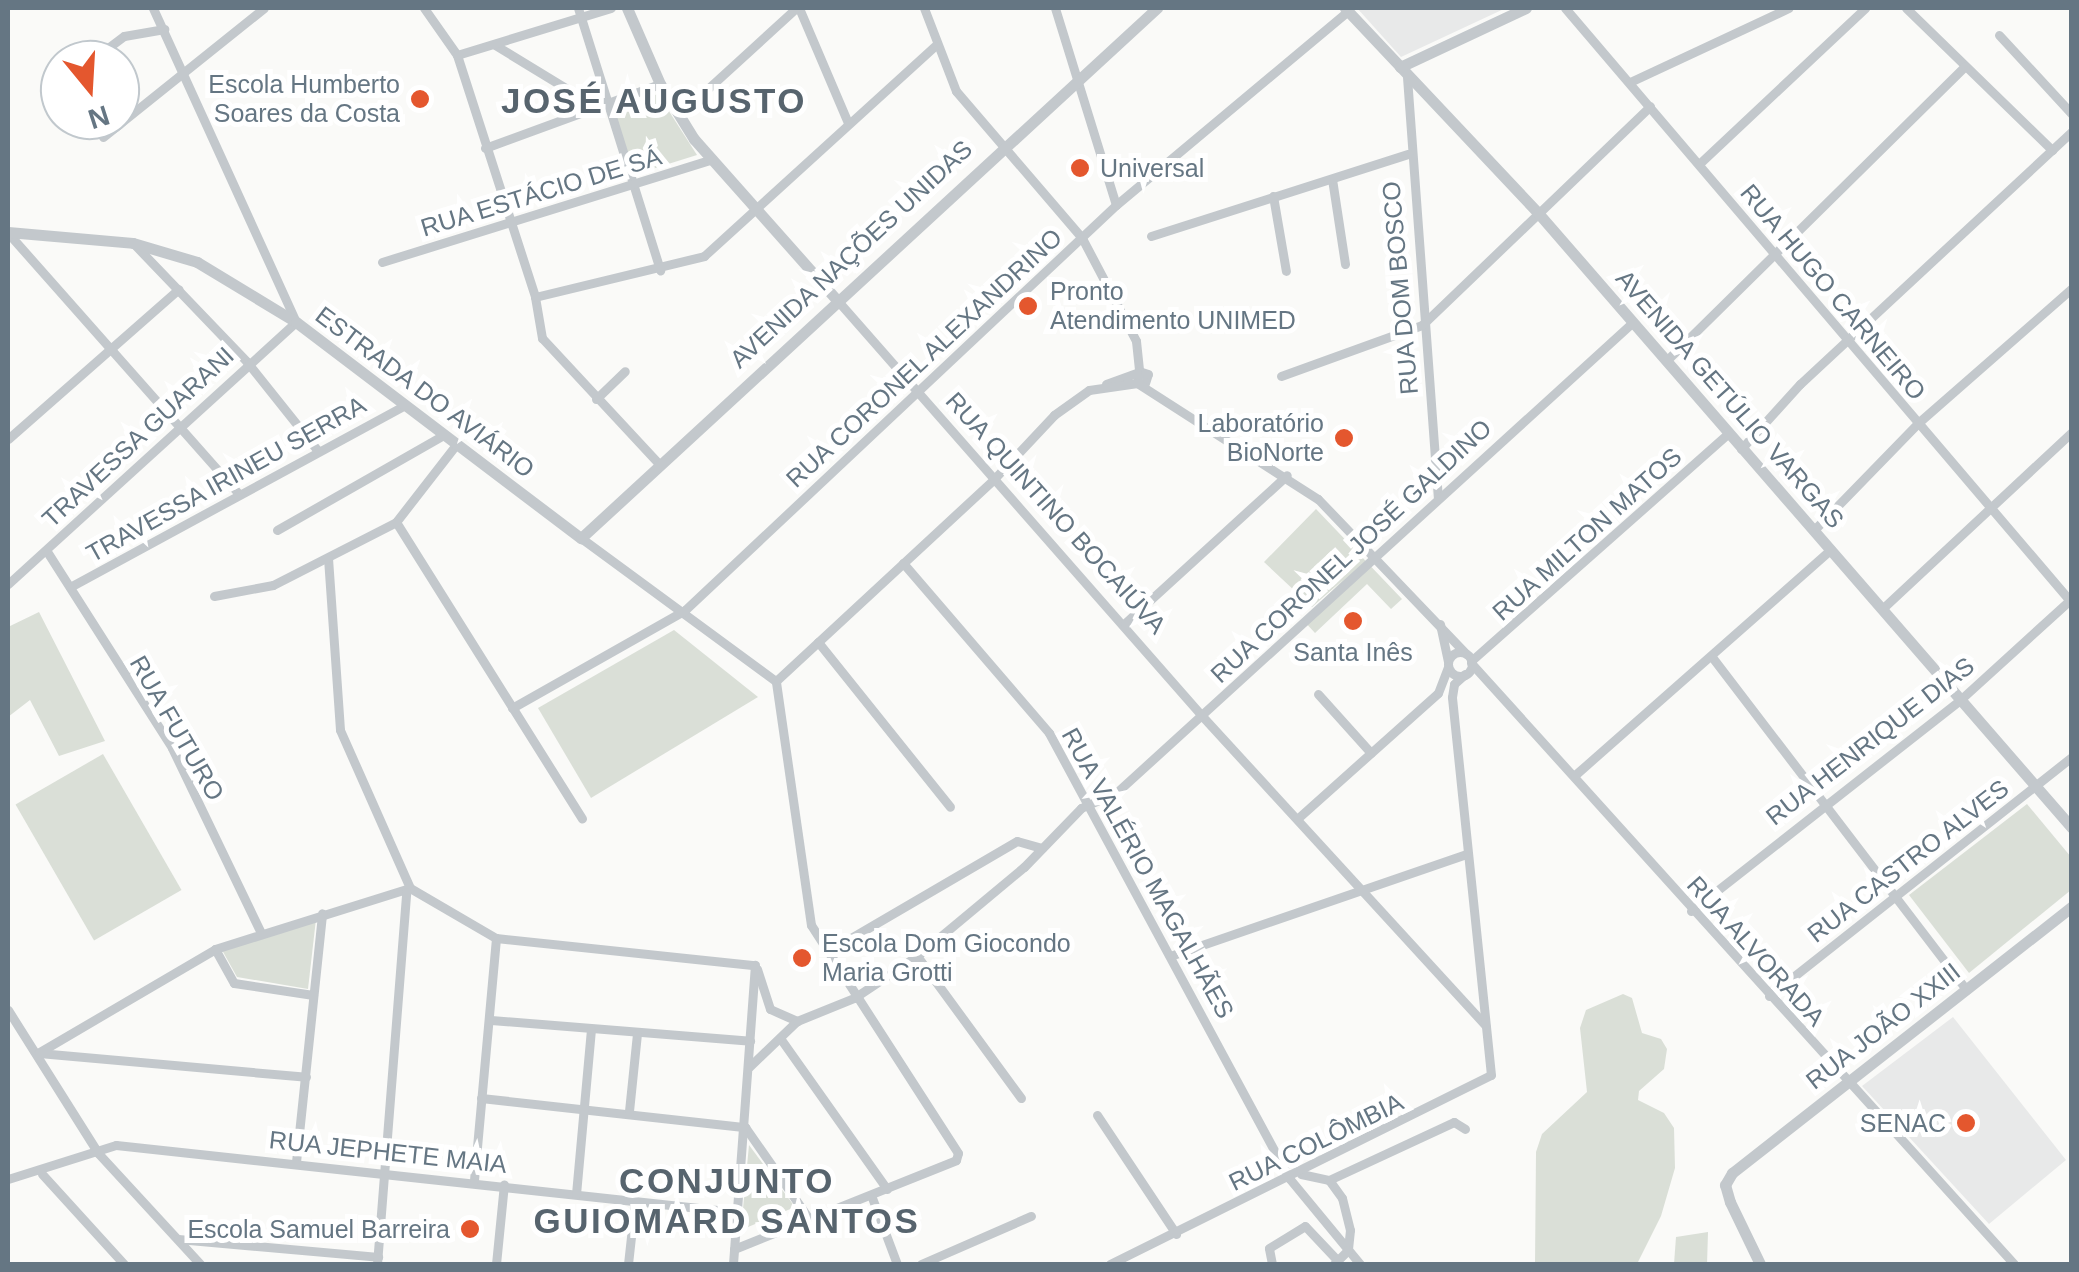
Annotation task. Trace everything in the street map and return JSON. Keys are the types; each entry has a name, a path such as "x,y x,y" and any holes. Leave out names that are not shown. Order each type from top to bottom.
{"street":[{"path":"154,8 296,322"},
{"path":"140,107 264,8"},
{"path":"424,8 457,55 535,297 547,348 659,464"},
{"path":"578,8 600,105 634,185 660,270"},
{"path":"457,55 582,21 611,8"},
{"name":"RUA QUINTINO BOCAIÚVA","path":"627,8 660,84 712,160 1125,622 1203,717 1485,1025"},
{"path":"679,115 797,8 848,123"},
{"path":"924,8 935,46 956,91 1082,238 1138,354 1143,377 1165,396 1288,476 1439,621 1468,665 1445,694 1297,819"},
{"path":"1055,8 1116,205"},
{"name":"AVENIDA NAÇÕES UNIDAS","path":"580,538 1000,145 1156,8"},
{"path":"1404,72 1526,8"},
{"name":"RUA HUGO CARNEIRO","path":"1565,8 1988,508 2071,600"},
{"path":"1630,82 1789,8"},
{"path":"1699,164 1864,8"},
{"path":"1906,8 2052,150"},
{"name":"AVENIDA GETÚLIO VARGAS","path":"1346,9 1539,214 2072,828"},
{"name":"RUA CORONEL ALEXANDRINO","path":"512,708 685,610 1116,205 1346,9"},
{"path":"119,40 164,30"},
{"path":"1999,34 2072,114"},
{"path":"496,45 600,105"},
{"path":"535,297 660,270 704,256 757,212 848,123 935,46"},
{"path":"1666,361 1964,66"},
{"name":"RUA DOM BOSCO","path":"1404,72 1438,496"},
{"path":"485,148 660,84"},
{"path":"1280,376 1422,325 1650,106"},
{"path":"1741,448 2072,131"},
{"path":"1152,236 1408,154"},
{"name":"RUA ESTÁCIO DE SÁ","path":"382,262 712,160"},
{"path":"1332,179 1344,264"},
{"path":"1273,196 1286,270"},
{"path":"8,232 180,422 239,494"},
{"name":"ESTRADA DO AVIÁRIO","path":"8,232 133,243 182,254 296,322 401,407 685,610 776,680"},
{"path":"133,243 247,362 318,450"},
{"path":"1815,529 1918,423 2072,288"},
{"path":"8,439 178,289"},
{"name":"TRAVESSA GUARANI","path":"8,584 180,422 296,322"},
{"name":"RUA CORONEL JOSÉ GALDINO","path":"797,1021 854,998 918,956 1092,803 1117,792 1203,717 1370,557 1634,322"},
{"path":"596,399 625,371"},
{"path":"734,1249 807,1216 956,1160 957,1148 854,998 805,904 803,841 776,680 994,479 1054,415 1103,385 1143,377"},
{"name":"TRAVESSA IRINEU SERRA","path":"70,587 401,407"},
{"path":"1882,609 2072,432"},
{"name":"RUA MILTON MATOS","path":"1468,665 1728,434"},
{"path":"278,530 442,436"},
{"path":"214,596 254,592 396,522 455,446"},
{"path":"1125,622 1288,476"},
{"path":"396,522 582,818"},
{"path":"1575,775 1831,549"},
{"name":"RUA FUTURO","path":"46,550 172,748 260,933"},
{"path":"178,1239 378,1261 408,890 340,730 328,558"},
{"name":"RUA VALÉRIO MAGALHÃES","path":"903,564 1049,732 1092,803 1294,1176 1360,1264"},
{"name":"RUA HENRIQUE DIAS","path":"1691,911 1823,803 1960,700 2071,600"},
{"path":"1439,621 1448,664 1445,694 1485,1025"},
{"path":"818,642 950,807"},
{"path":"1712,657 1967,990"},
{"name":"RUA ALVORADA","path":"1448,664 1468,665"},
{"name":"RUA ALVORADA","path":"1448,664 1468,665 1484,672 1691,911 2014,1264"},
{"path":"1318,694 1371,754"},
{"name":"RUA CASTRO ALVES","path":"1769,996 2072,756"},
{"path":"827,952 1017,841 1042,848"},
{"path":"1174,956 1467,854"},
{"path":"38,1053 215,948 322,912 408,890 496,938 755,964"},
{"name":"RUA JOÃO XXIII","path":"1760,1264 1726,1185 1847,1082 2072,906"},
{"path":"296,1162 322,912"},
{"path":"474,1180 496,938"},
{"path":"215,948 234,982 312,994"},
{"path":"918,956 1022,1098"},
{"path":"755,964 770,1009"},
{"path":"733,1264 755,964"},
{"path":"749,1066 797,1021 770,1009 752,1013"},
{"path":"8,1010 98,1153 200,1264"},
{"path":"491,1020 750,1040"},
{"name":"RUA COLÔMBIA","path":"1110,1264 1484,1082 1493,1067 1485,1025"},
{"path":"576,1194 591,1030"},
{"path":"629,1112 636,1034"},
{"path":"780,1038 887,1188"},
{"path":"38,1053 306,1076"},
{"path":"482,1098 745,1127 807,1216"},
{"path":"1097,1115 1176,1234"},
{"path":"1294,1176 1328,1180 1454,1122 1465,1130"},
{"name":"RUA JEPHETE MAIA","path":"8,1179 42,1174 116,1146 474,1180 736,1212"},
{"path":"42,1174 124,1264"},
{"path":"1272,1264 1269,1248 1305,1226 1336,1263 1348,1250 1342,1198 1328,1180"},
{"path":"496,1264 504,1184"},
{"path":"871,1195 898,1264"},
{"path":"628,1264 636,1200"},
{"path":"921,1264 1031,1216"}],"shaded area":[{"path":"1357,8 1506,8 1401,57"},
{"path":"658,94 697,155 633,175 611,110"},
{"path":"1316,509 1402,599 1391,609 1367,584 1315,633 1303,620 1343,580 1312,607 1264,562"},
{"path":"39,612 105,741 59,756 30,700 8,717 8,627"},
{"path":"674,630 758,697 591,798 538,708"},
{"path":"103,754 182,890 94,940 16,804"},
{"path":"2027,804 2071,857 2071,890 1969,973 1909,895"},
{"path":"316,919 308,989 237,977 222,950"},
{"path":"1623,994 1632,998 1642,1033 1661,1039 1667,1049 1664,1069 1639,1091 1638,1100 1664,1113 1674,1128 1675,1168 1661,1216 1637,1264 1535,1264 1536,1152 1542,1134 1587,1092 1580,1028 1586,1010"},
{"name":"SENAC","path":"1953,1017 2066,1160 1989,1224 1862,1086"},
{"path":"749,1145 795,1207 741,1230"},
{"path":"1708,1232 1707,1264 1674,1264 1676,1237"}],"place":[{"name":"Escola Humberto Soares da Costa","path":"420,99"},
{"name":"Universal","path":"1080,168"},
{"name":"Pronto Atendimento UNIMED","path":"1028,306"},
{"name":"Laboratório BioNorte","path":"1344,438"},
{"name":"Santa Inês","path":"1353,621"},
{"name":"Escola Dom Giocondo Maria Grotti","path":"802,958"},
{"name":"SENAC","path":"1966,1123"},
{"name":"Escola Samuel Barreira","path":"470,1229"}],"district":[{"name":"JOSÉ AUGUSTO","path":"654,101"},
{"name":"CONJUNTO GUIOMARD SANTOS","path":"727,1201"}]}
